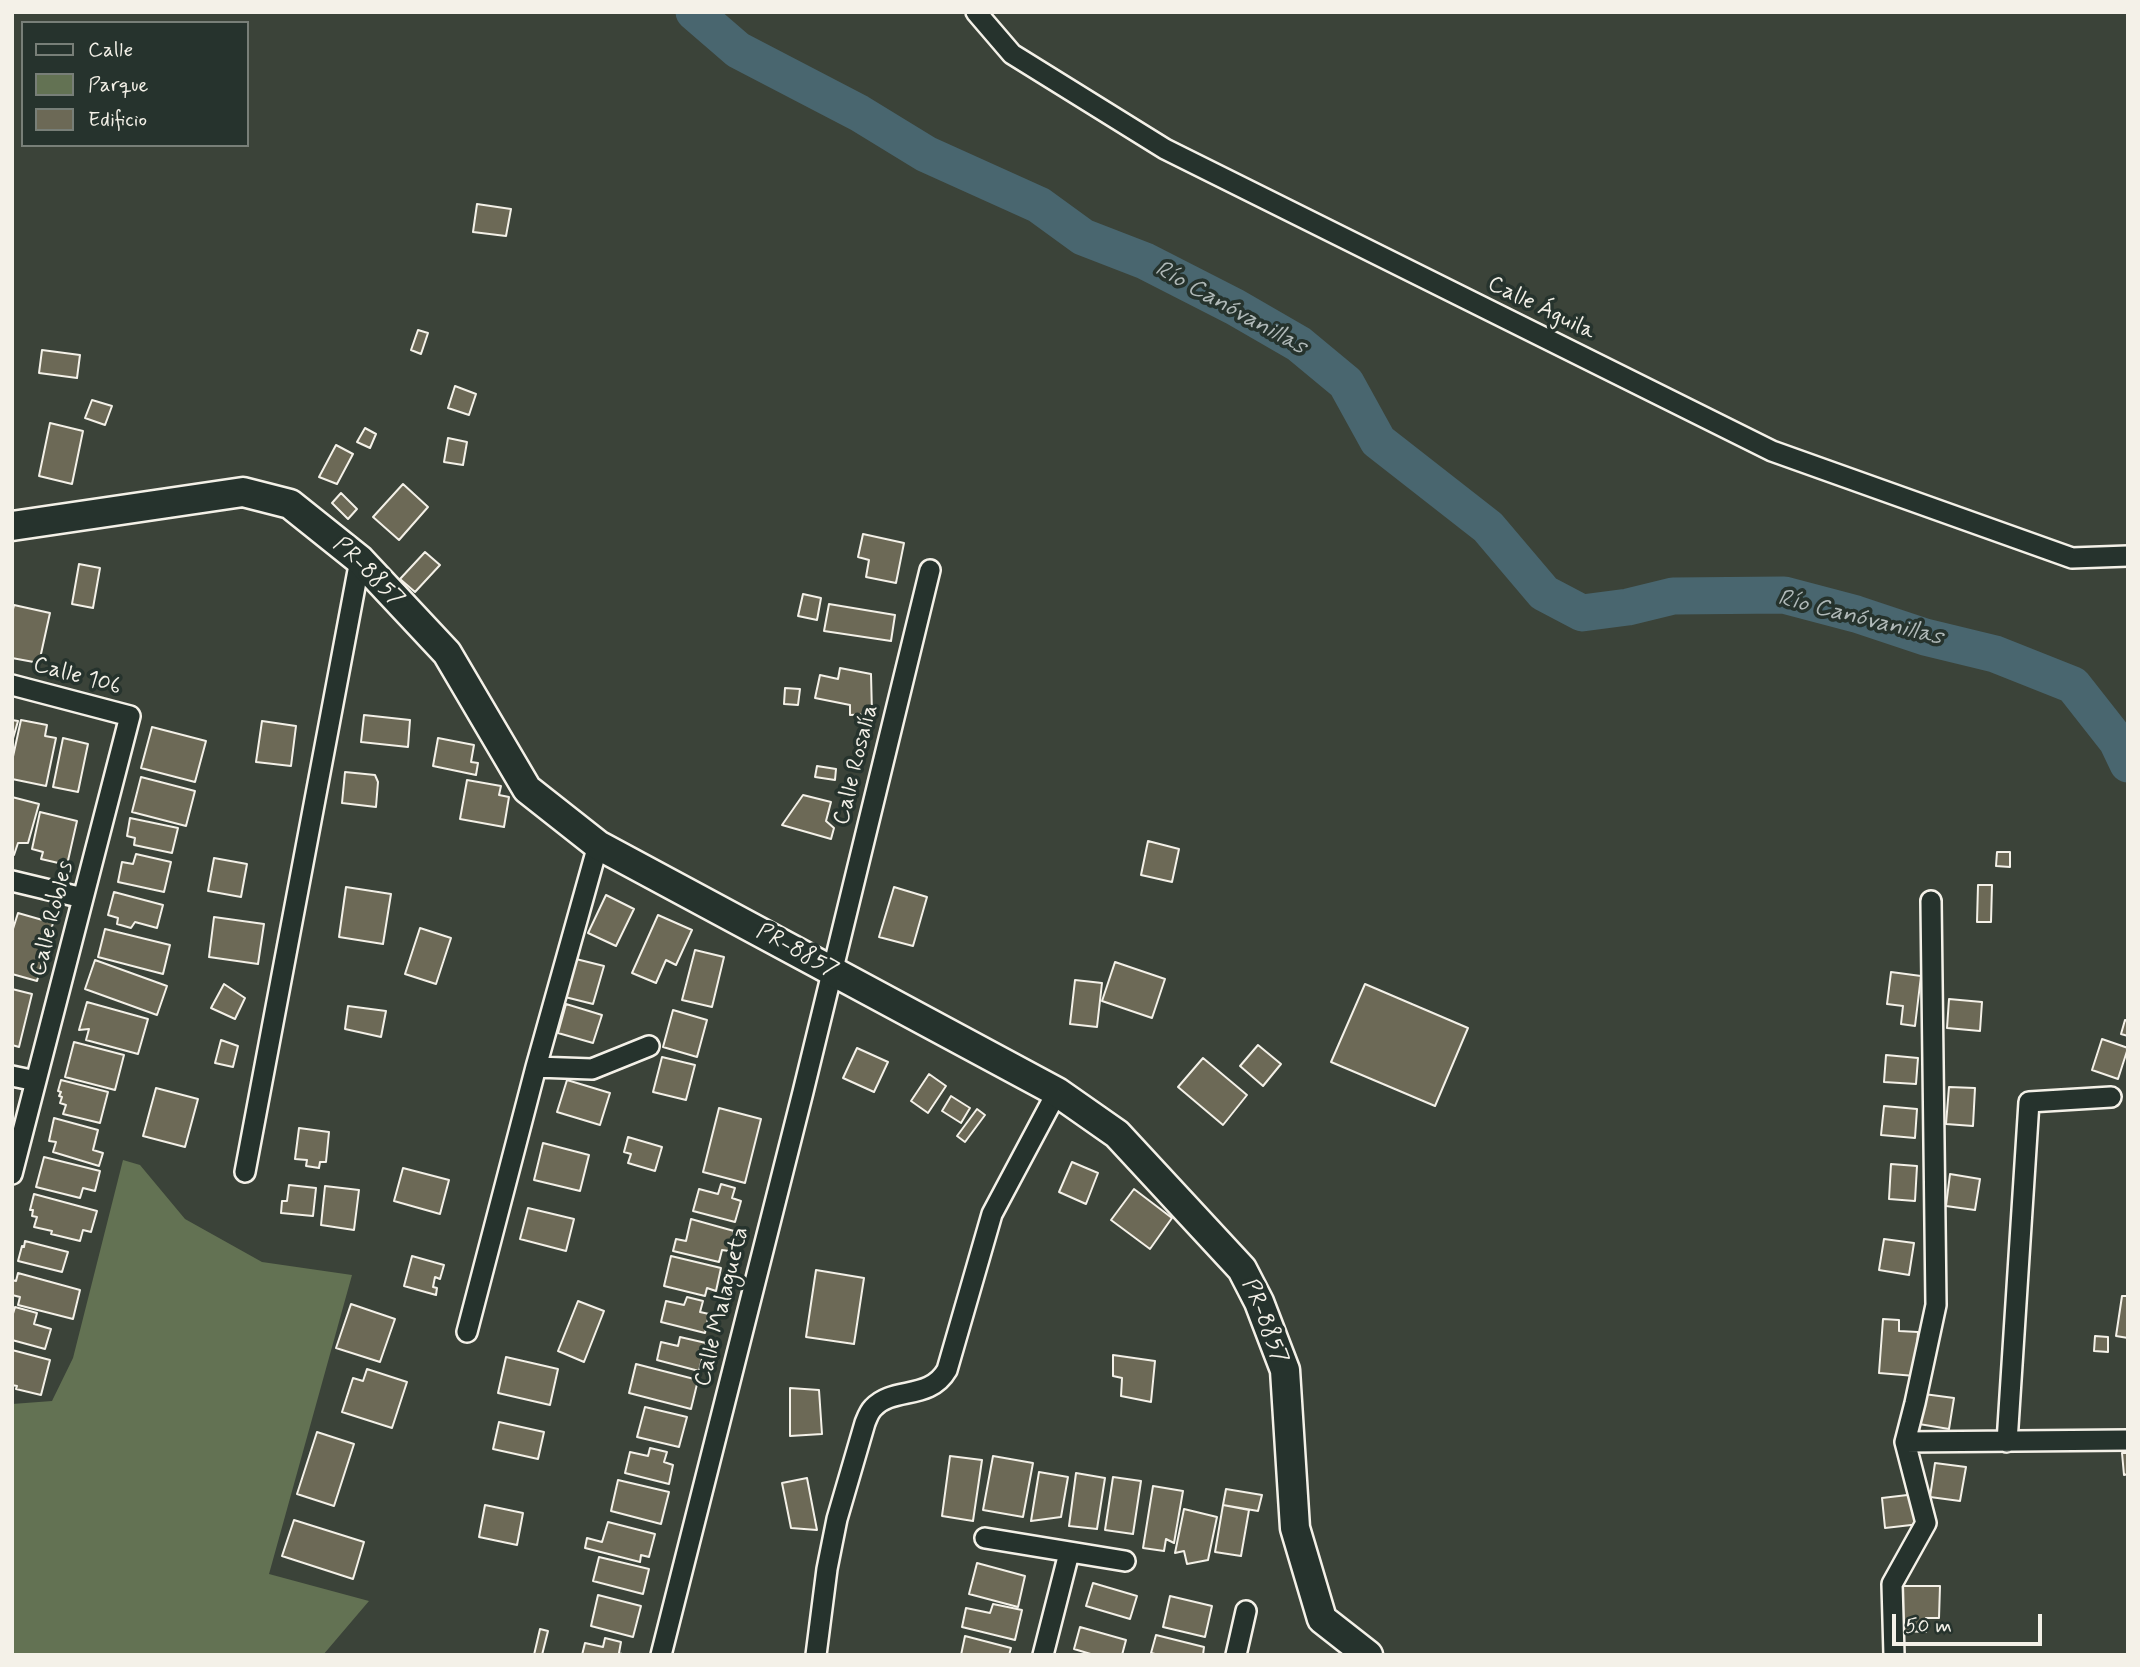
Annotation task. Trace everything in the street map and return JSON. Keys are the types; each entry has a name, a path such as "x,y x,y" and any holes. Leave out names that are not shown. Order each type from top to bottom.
{"street":[{"name":"Calle Águila","path":"976,12 1012,54 1165,149 1772,451 2072,558 2128,556"},
{"name":"PR-8857","path":"12,526 243,492 290,504 360,560 447,653 527,789 597,845 1057,1093 1117,1134 1242,1269 1259,1302 1285,1370 1295,1528 1322,1619 1368,1655"},
{"path":"245,1172 360,560"},
{"name":"Calle Rosalía","path":"832,971 930,570"},
{"name":"Calle 106","path":"12,685 130,716"},
{"name":"Calle Robles","path":"12,1174 130,716"},
{"path":"467,1332 597,845"},
{"path":"12,881 83,898"},
{"path":"1894,1655 1892,1584 1926,1522 1905,1442 1936,1305 1931,901"},
{"name":"Calle Malagueta","path":"661,1655 832,971"},
{"path":"536,1067 592,1069 649,1046"},
{"path":"12,1076 36,1082"},
{"path":"816,1655 827,1569 837,1519 871,1409 881,1401 940,1382 947,1370 992,1214 1057,1093"},
{"path":"2007,1442 2029,1102 2111,1097"},
{"path":"1905,1442 2128,1440"},
{"path":"985,1538 1125,1561"},
{"path":"1043,1655 1069,1553"},
{"path":"1236,1655 1247,1611"}],"green space":[{"path":"123,1160 140,1165 185,1219 262,1262 352,1275 269,1574 369,1601 323,1655 12,1655 12,1404 52,1401 73,1358"}],"building":[{"path":"477,204 511,209 506,236 473,232"},
{"path":"418,330 428,333 421,354 411,350"},
{"path":"42,350 80,355 77,378 39,373"},
{"path":"455,386 476,394 469,415 448,408"},
{"path":"92,400 112,406 105,425 85,418"},
{"path":"50,423 83,431 72,484 39,476"},
{"path":"365,428 376,434 370,448 357,442"},
{"path":"448,438 467,442 463,465 444,462"},
{"path":"336,445 353,454 337,484 319,477"},
{"path":"403,484 428,507 399,540 373,517"},
{"path":"341,493 357,509 348,519 332,503"},
{"path":"863,534 904,543 896,583 866,577 869,560 858,557"},
{"path":"425,552 440,565 415,592 400,579"},
{"path":"79,564 100,568 93,608 72,604"},
{"path":"803,594 821,598 817,620 798,616"},
{"path":"829,604 895,615 891,641 824,631"},
{"path":"14,605 50,613 39,663 12,658"},
{"path":"840,668 871,674 872,714 850,715 850,705 815,698 820,675 838,679"},
{"path":"785,688 800,689 798,705 784,704"},
{"path":"364,715 410,720 408,747 361,742"},
{"path":"12,720 18,721 12,742"},
{"path":"21,720 47,725 45,736 56,738 46,786 12,779 12,761"},
{"path":"262,721 296,726 291,766 256,762"},
{"path":"152,727 206,741 195,782 141,768"},
{"path":"63,738 88,744 78,792 53,787"},
{"path":"438,738 474,745 471,762 478,763 476,775 433,766"},
{"path":"817,766 836,769 835,780 815,777"},
{"path":"345,772 375,775 378,782 376,807 342,803"},
{"path":"141,777 195,791 186,826 132,812"},
{"path":"467,780 501,786 499,795 509,797 504,827 460,819"},
{"path":"803,795 831,802 826,821 834,828 831,839 782,825"},
{"path":"12,797 39,804 28,843 18,843 14,855 12,854"},
{"path":"40,812 77,821 67,865 41,859 43,852 32,849"},
{"path":"130,818 178,828 172,853 134,845 135,838 127,836"},
{"path":"1148,841 1179,849 1172,882 1141,875"},
{"path":"1997,852 2010,852 2010,867 1996,866"},
{"path":"136,854 171,862 164,892 118,882 122,862 133,864"},
{"path":"214,858 247,864 241,897 208,891"},
{"path":"1978,885 1992,885 1991,922 1977,922"},
{"path":"346,887 391,894 383,944 339,937"},
{"path":"894,887 927,897 913,946 879,937"},
{"path":"114,892 163,905 157,928 135,922 131,928 117,924 118,918 108,915"},
{"path":"606,895 634,909 616,946 588,933"},
{"path":"18,913 53,923 37,981 12,974 12,932"},
{"path":"658,915 692,930 676,965 666,960 656,983 632,973"},
{"path":"214,917 264,924 258,964 209,957"},
{"path":"420,928 451,938 436,984 405,974"},
{"path":"105,929 170,945 163,974 98,957"},
{"path":"695,950 724,957 712,1007 682,1000"},
{"path":"576,959 604,966 593,1004 565,997"},
{"path":"95,960 167,986 157,1015 85,989"},
{"path":"1115,962 1165,979 1152,1018 1102,1001"},
{"path":"1891,972 1921,976 1915,1026 1901,1024 1903,1006 1887,1004"},
{"path":"1075,980 1102,983 1097,1027 1070,1024"},
{"path":"224,984 245,998 235,1019 211,1008"},
{"path":"1365,984 1468,1028 1435,1106 1331,1062"},
{"path":"12,989 32,994 19,1047 12,1045"},
{"path":"1949,999 1982,1002 1980,1031 1947,1028"},
{"path":"87,1002 148,1019 138,1054 86,1040 89,1029 79,1030"},
{"path":"566,1004 602,1015 593,1043 558,1033"},
{"path":"348,1006 386,1011 381,1037 345,1029"},
{"path":"673,1010 707,1020 697,1057 663,1047"},
{"path":"2125,1020 2128,1021 2128,1036 2121,1034"},
{"path":"2102,1039 2128,1048 2118,1079 2092,1070"},
{"path":"221,1040 238,1046 233,1067 215,1063"},
{"path":"74,1042 124,1055 115,1090 65,1077"},
{"path":"1258,1045 1281,1064 1263,1086 1240,1066"},
{"path":"857,1048 888,1062 874,1092 843,1078"},
{"path":"1886,1055 1918,1058 1916,1084 1884,1082"},
{"path":"662,1057 695,1065 686,1100 653,1092"},
{"path":"1203,1058 1247,1095 1223,1125 1178,1087"},
{"path":"929,1074 946,1086 928,1113 911,1101"},
{"path":"61,1080 108,1092 100,1123 63,1114 66,1105 60,1103 62,1097 58,1091"},
{"path":"567,1080 610,1093 600,1125 557,1112"},
{"path":"1949,1087 1975,1088 1973,1126 1946,1124"},
{"path":"156,1088 198,1099 185,1147 143,1136"},
{"path":"951,1096 970,1108 961,1123 942,1111"},
{"path":"1884,1106 1917,1109 1915,1138 1881,1135"},
{"path":"719,1108 761,1119 745,1183 703,1172"},
{"path":"977,1109 985,1115 965,1142 957,1136"},
{"path":"54,1118 98,1130 93,1150 103,1153 99,1166 53,1152 56,1142 49,1141"},
{"path":"299,1128 329,1132 326,1162 320,1162 319,1168 306,1166 307,1160 295,1159"},
{"path":"628,1137 662,1147 655,1171 628,1163 631,1154 624,1152"},
{"path":"543,1143 589,1155 580,1191 534,1180"},
{"path":"44,1157 100,1171 95,1191 83,1188 80,1198 36,1187"},
{"path":"1072,1162 1098,1173 1086,1204 1059,1192"},
{"path":"1891,1164 1917,1166 1915,1201 1889,1199"},
{"path":"403,1168 449,1180 440,1214 394,1201"},
{"path":"1950,1174 1980,1179 1975,1210 1946,1206"},
{"path":"721,1184 735,1188 732,1198 741,1201 735,1222 693,1211 699,1189 718,1194"},
{"path":"289,1185 316,1188 313,1216 281,1213 282,1201 287,1201"},
{"path":"325,1186 359,1190 354,1230 321,1225"},
{"path":"1134,1189 1172,1218 1150,1249 1111,1220"},
{"path":"34,1194 97,1211 91,1232 83,1230 80,1241 34,1227 37,1217 32,1216 33,1210 30,1210"},
{"path":"528,1208 574,1219 566,1251 520,1239"},
{"path":"691,1219 734,1231 729,1251 722,1250 719,1262 673,1251 676,1239 686,1241"},
{"path":"1884,1239 1914,1243 1909,1275 1879,1270"},
{"path":"25,1241 68,1252 62,1272 18,1261"},
{"path":"412,1256 444,1265 440,1279 435,1277 433,1287 437,1288 436,1295 404,1286"},
{"path":"671,1256 721,1268 716,1291 707,1288 705,1296 664,1286"},
{"path":"816,1270 864,1278 854,1344 806,1337"},
{"path":"18,1273 80,1290 73,1319 18,1305 20,1297 12,1295 12,1280 16,1281"},
{"path":"2122,1296 2128,1296 2128,1338 2116,1336"},
{"path":"687,1297 703,1301 700,1312 709,1314 705,1333 661,1322 666,1301 684,1305"},
{"path":"578,1301 604,1311 584,1362 558,1351"},
{"path":"351,1304 395,1319 380,1362 336,1348"},
{"path":"15,1307 37,1313 34,1324 51,1329 45,1349 12,1340"},
{"path":"1883,1319 1899,1320 1899,1331 1918,1332 1915,1376 1879,1373"},
{"path":"2095,1336 2108,1337 2108,1352 2094,1351"},
{"path":"680,1337 706,1343 699,1371 657,1360 661,1342 678,1346"},
{"path":"12,1350 50,1360 41,1395 16,1389 17,1386 12,1385"},
{"path":"1113,1355 1155,1361 1151,1402 1121,1396 1122,1378 1113,1376"},
{"path":"506,1357 558,1369 550,1405 498,1393"},
{"path":"636,1364 698,1380 691,1409 629,1393"},
{"path":"367,1369 407,1382 392,1428 342,1412 353,1378 363,1381"},
{"path":"790,1388 819,1390 822,1434 790,1436"},
{"path":"1924,1394 1954,1398 1949,1429 1919,1424"},
{"path":"645,1407 687,1417 679,1447 637,1437"},
{"path":"499,1422 544,1432 538,1459 493,1449"},
{"path":"317,1432 354,1444 334,1506 297,1494"},
{"path":"650,1448 667,1452 664,1462 673,1465 669,1484 625,1473 630,1452 648,1456"},
{"path":"2122,1453 2128,1453 2128,1474 2124,1475"},
{"path":"950,1456 982,1460 973,1521 942,1516"},
{"path":"993,1456 1033,1463 1023,1517 983,1510"},
{"path":"1935,1463 1966,1467 1960,1501 1930,1497"},
{"path":"1039,1472 1068,1477 1061,1517 1031,1521"},
{"path":"1076,1473 1105,1478 1097,1529 1069,1526"},
{"path":"1113,1477 1141,1481 1133,1534 1105,1530"},
{"path":"807,1478 817,1530 791,1528 782,1483"},
{"path":"618,1480 669,1492 661,1524 611,1511"},
{"path":"1153,1486 1183,1491 1174,1543 1166,1539 1164,1551 1143,1548"},
{"path":"1226,1489 1262,1495 1258,1511 1223,1505"},
{"path":"1916,1494 1920,1524 1885,1528 1882,1498"},
{"path":"485,1505 523,1513 517,1545 479,1537"},
{"path":"1223,1505 1249,1510 1241,1556 1215,1552"},
{"path":"1184,1509 1217,1517 1208,1560 1187,1564 1184,1551 1175,1553"},
{"path":"294,1520 364,1542 353,1579 282,1556"},
{"path":"608,1522 655,1534 649,1557 641,1555 640,1562 585,1548 587,1538 602,1542"},
{"path":"599,1557 649,1569 643,1594 593,1581"},
{"path":"977,1563 1025,1576 1018,1607 969,1594"},
{"path":"1093,1583 1137,1596 1130,1619 1086,1606"},
{"path":"1903,1586 1940,1586 1939,1618 1926,1618 1926,1632 1902,1631"},
{"path":"598,1595 641,1606 633,1637 591,1626"},
{"path":"1170,1596 1212,1606 1205,1637 1163,1627"},
{"path":"993,1604 1022,1610 1015,1640 962,1627 966,1608 990,1613"},
{"path":"1080,1627 1126,1640 1122,1655 1094,1655 1074,1649"},
{"path":"540,1629 548,1631 542,1655 534,1655"},
{"path":"1156,1635 1204,1647 1203,1655 1151,1653"},
{"path":"965,1636 1011,1648 1009,1655 961,1655"},
{"path":"605,1638 621,1642 619,1653 625,1655 582,1655 585,1643 603,1647"}],"waterway":[{"name":"Río Canóvanillas","path":"694,12 738,50 859,113 926,154 1039,205 1083,237 1145,261 1235,307 1299,344 1346,383 1378,441 1488,527 1544,593 1582,613 1628,607 1673,596 1784,595 1856,614 1925,637 1995,654 2073,685 2117,741 2128,764"}]}
